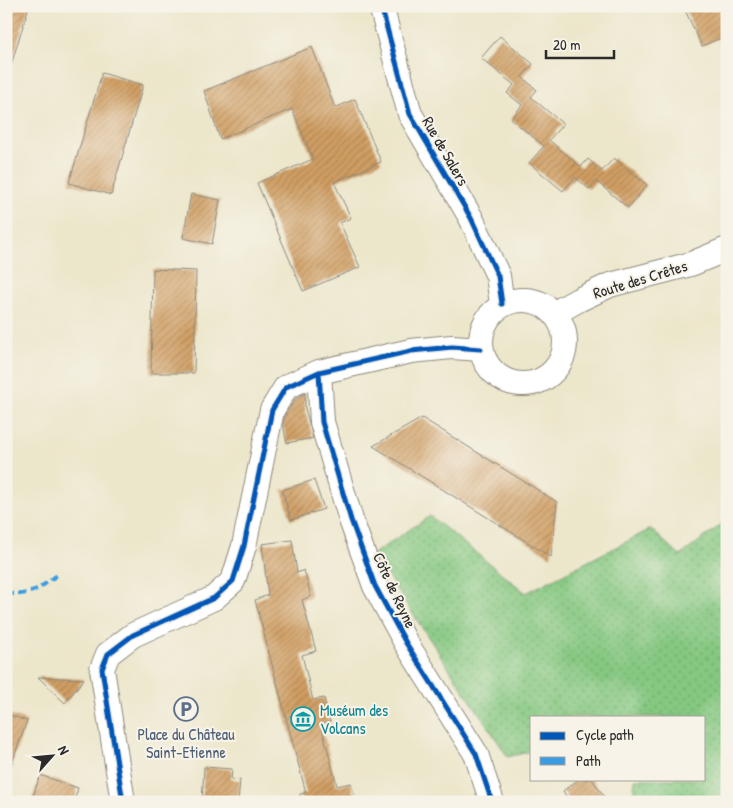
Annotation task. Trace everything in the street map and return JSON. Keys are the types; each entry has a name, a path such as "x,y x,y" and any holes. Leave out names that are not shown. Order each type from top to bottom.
{"street":[{"name":"Rue de Salers","path":"381,6 410,114 475,227 498,276 502,304"},
{"name":"Route des Crêtes","path":"555,313 610,285 691,264 727,249"},
{"path":"517,299 532,300 543,304 555,313 562,325 566,339 561,360 555,370 534,383 519,384 507,381 495,374 486,363 481,349 484,324 491,314 502,304 517,299"},
{"path":"123,802 102,669 108,654 133,635 214,598 232,580 244,546 272,410 286,387 319,372 411,351 452,347 481,349"},
{"name":"Côte de Reyne","path":"319,372 322,422 351,520 375,586 406,643 476,754 492,802"}],"green space":[{"path":"430,516 526,593 651,529 680,556 727,520 727,802 632,802 635,780 706,780 706,716 530,716 530,752 508,757 373,554"}],"building":[{"path":"6,6 29,6 11,65 6,65"},
{"path":"683,6 727,6 727,35 702,46"},
{"path":"500,36 533,64 522,77 537,90 531,97 563,124 549,140 581,167 588,159 602,171 614,158 647,185 628,208 596,181 589,189 575,177 563,191 529,163 544,146 511,119 522,105 507,93 514,85 481,58"},
{"path":"312,47 335,108 355,99 381,162 334,182 351,218 340,223 360,267 303,291 257,183 313,159 292,109 220,139 204,91"},
{"path":"102,73 143,85 111,195 69,183"},
{"path":"191,194 220,200 212,244 183,238"},
{"path":"153,269 196,271 194,373 151,373"},
{"path":"305,393 305,408 313,438 287,443 283,425 285,415 296,398"},
{"path":"422,418 557,502 551,557 373,446"},
{"path":"314,480 324,509 291,520 282,490"},
{"path":"292,540 297,573 304,570 311,596 302,600 316,651 302,655 313,700 324,698 330,722 321,724 337,786 351,783 356,802 301,802 300,794 306,793 255,600 268,595 262,544"},
{"path":"38,677 84,679 65,703"},
{"path":"6,714 27,721 9,771 6,771"},
{"path":"204,767 232,769 231,779 240,780 238,802 202,802"},
{"path":"40,775 78,788 74,802 31,802"},
{"path":"578,780 593,780 608,802 570,802 563,791"}],"marked path":[{"path":"6,593 22,594 35,590 60,573"}],"cycle path":[{"path":"381,6 410,114 471,218 498,276 502,304"},
{"path":"123,802 102,669 108,654 133,635 214,598 233,581 244,546 272,410 286,387 319,372 411,351 452,347 481,349"},
{"path":"319,372 322,422 351,520 375,586 406,643 476,754 492,802"}],"place":[{"name":"Place du Château Saint-Etienne","path":"186,709"},
{"name":"Muséum des Volcans","path":"303,719"}]}
